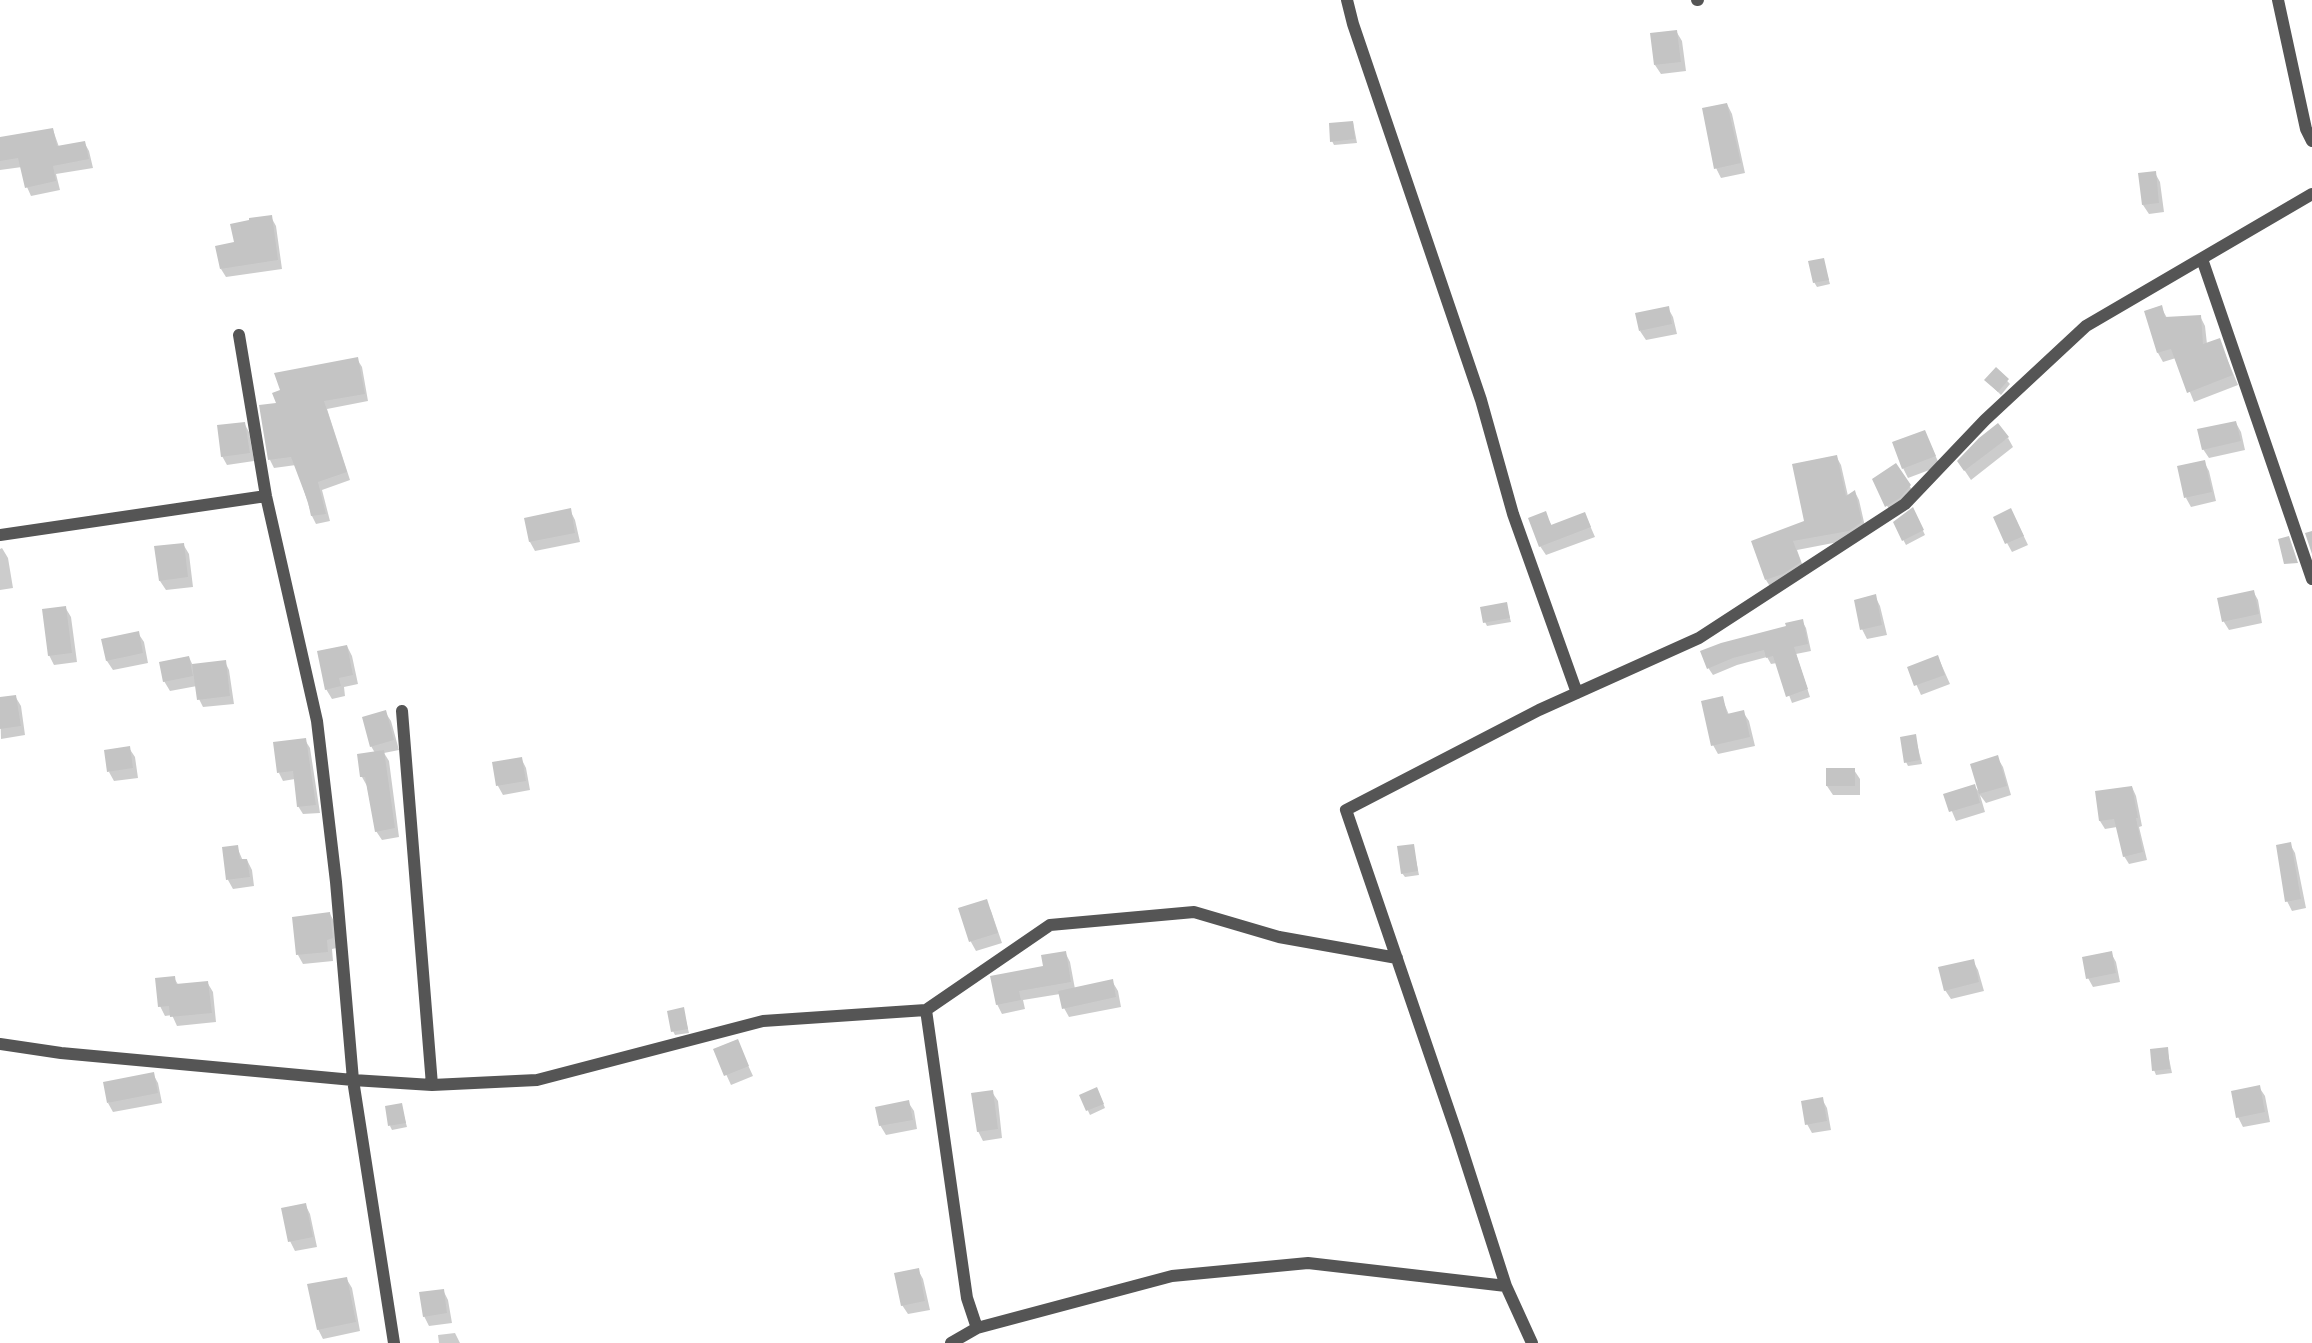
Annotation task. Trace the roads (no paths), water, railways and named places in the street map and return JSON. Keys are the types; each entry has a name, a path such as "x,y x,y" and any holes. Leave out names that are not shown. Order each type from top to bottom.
{"street":[{"path":"1347,0 1353,24 1481,400 1513,514 1577,693"},
{"path":"2278,0 2307,129 2312,141"},
{"path":"1532,1343 1506,1286 1346,810 1539,710 1699,638 1905,504 1985,420 2086,326 2312,194"},
{"path":"2202,259 2312,579"},
{"path":"239,334 266,496 317,721 336,882 353,1080 394,1343"},
{"path":"0,535 266,496"},
{"path":"402,711 432,1085"},
{"path":"0,1044 61,1053 353,1080 432,1085 537,1080 763,1021 926,1010 1050,925 1194,912 1279,937 1397,958"},
{"path":"926,1010 967,1298 977,1328"},
{"path":"951,1343 977,1328 1172,1276 1308,1263 1506,1286"}]}
